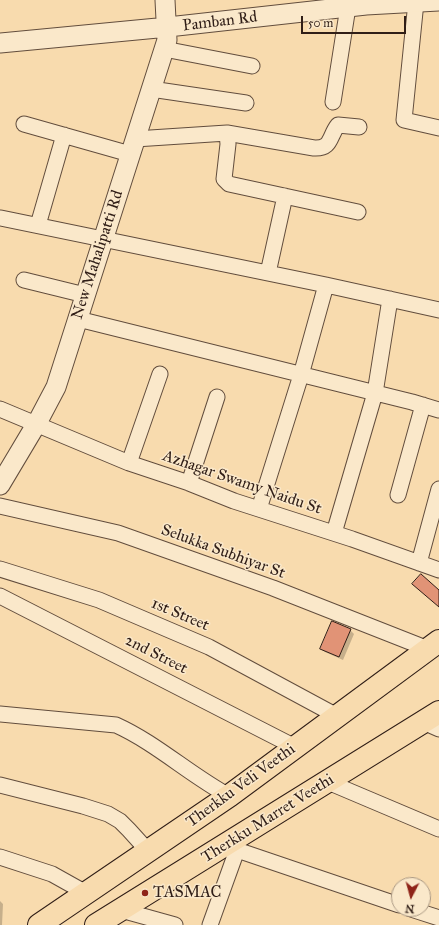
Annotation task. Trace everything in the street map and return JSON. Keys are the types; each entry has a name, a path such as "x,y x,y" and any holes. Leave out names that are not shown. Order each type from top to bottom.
{"main road":[{"name":"Therkku Veli Veethi","path":"39,925 229,796 434,645"},
{"name":"Therkku Marret Veethi","path":"96,925 233,846 328,782 434,721"}],"street":[{"name":"Pamban Rd","path":"0,42 166,14 348,7 439,1"},
{"path":"416,2 404,120 439,128"},
{"path":"333,102 348,7"},
{"name":"New Mahalipatti Rd","path":"2,475 37,423 56,387 167,40 166,14"},
{"path":"164,49 252,66"},
{"path":"151,89 246,103"},
{"path":"24,124 64,136 133,147 227,133 321,148 328,144 338,125 359,127"},
{"path":"227,133 228,144 224,179 229,184 358,212"},
{"path":"38,225 64,136"},
{"path":"268,273 285,196"},
{"path":"1,218 326,284 439,310"},
{"path":"24,280 85,296"},
{"path":"259,509 301,375 326,284"},
{"path":"334,533 375,393 390,299"},
{"path":"78,320 439,410"},
{"path":"129,463 160,374"},
{"path":"190,483 217,397"},
{"path":"398,496 423,405"},
{"name":"Azhagar Swamy Naidu St","path":"0,408 129,463 190,483 234,501 334,533 439,570"},
{"path":"419,563 439,489"},
{"name":"Selukka Subhiyar St","path":"0,506 118,533 434,645"},
{"name":"1st Street","path":"0,569 98,600 209,647 337,716"},
{"name":"2nd Street","path":"0,596 295,747"},
{"path":"0,714 116,725 133,733 212,787 229,796"},
{"path":"328,782 439,829"},
{"path":"0,785 83,806 108,814 124,826 148,851"},
{"path":"210,925 233,846 391,902"},
{"path":"0,857 52,874 86,893"},
{"path":"121,910 175,925"}],"building":[{"path":"421,574 439,590 439,607 412,584"},
{"path":"332,621 351,629 339,657 320,649"}],"place":[{"name":"TASMAC","path":"145,893"}]}
